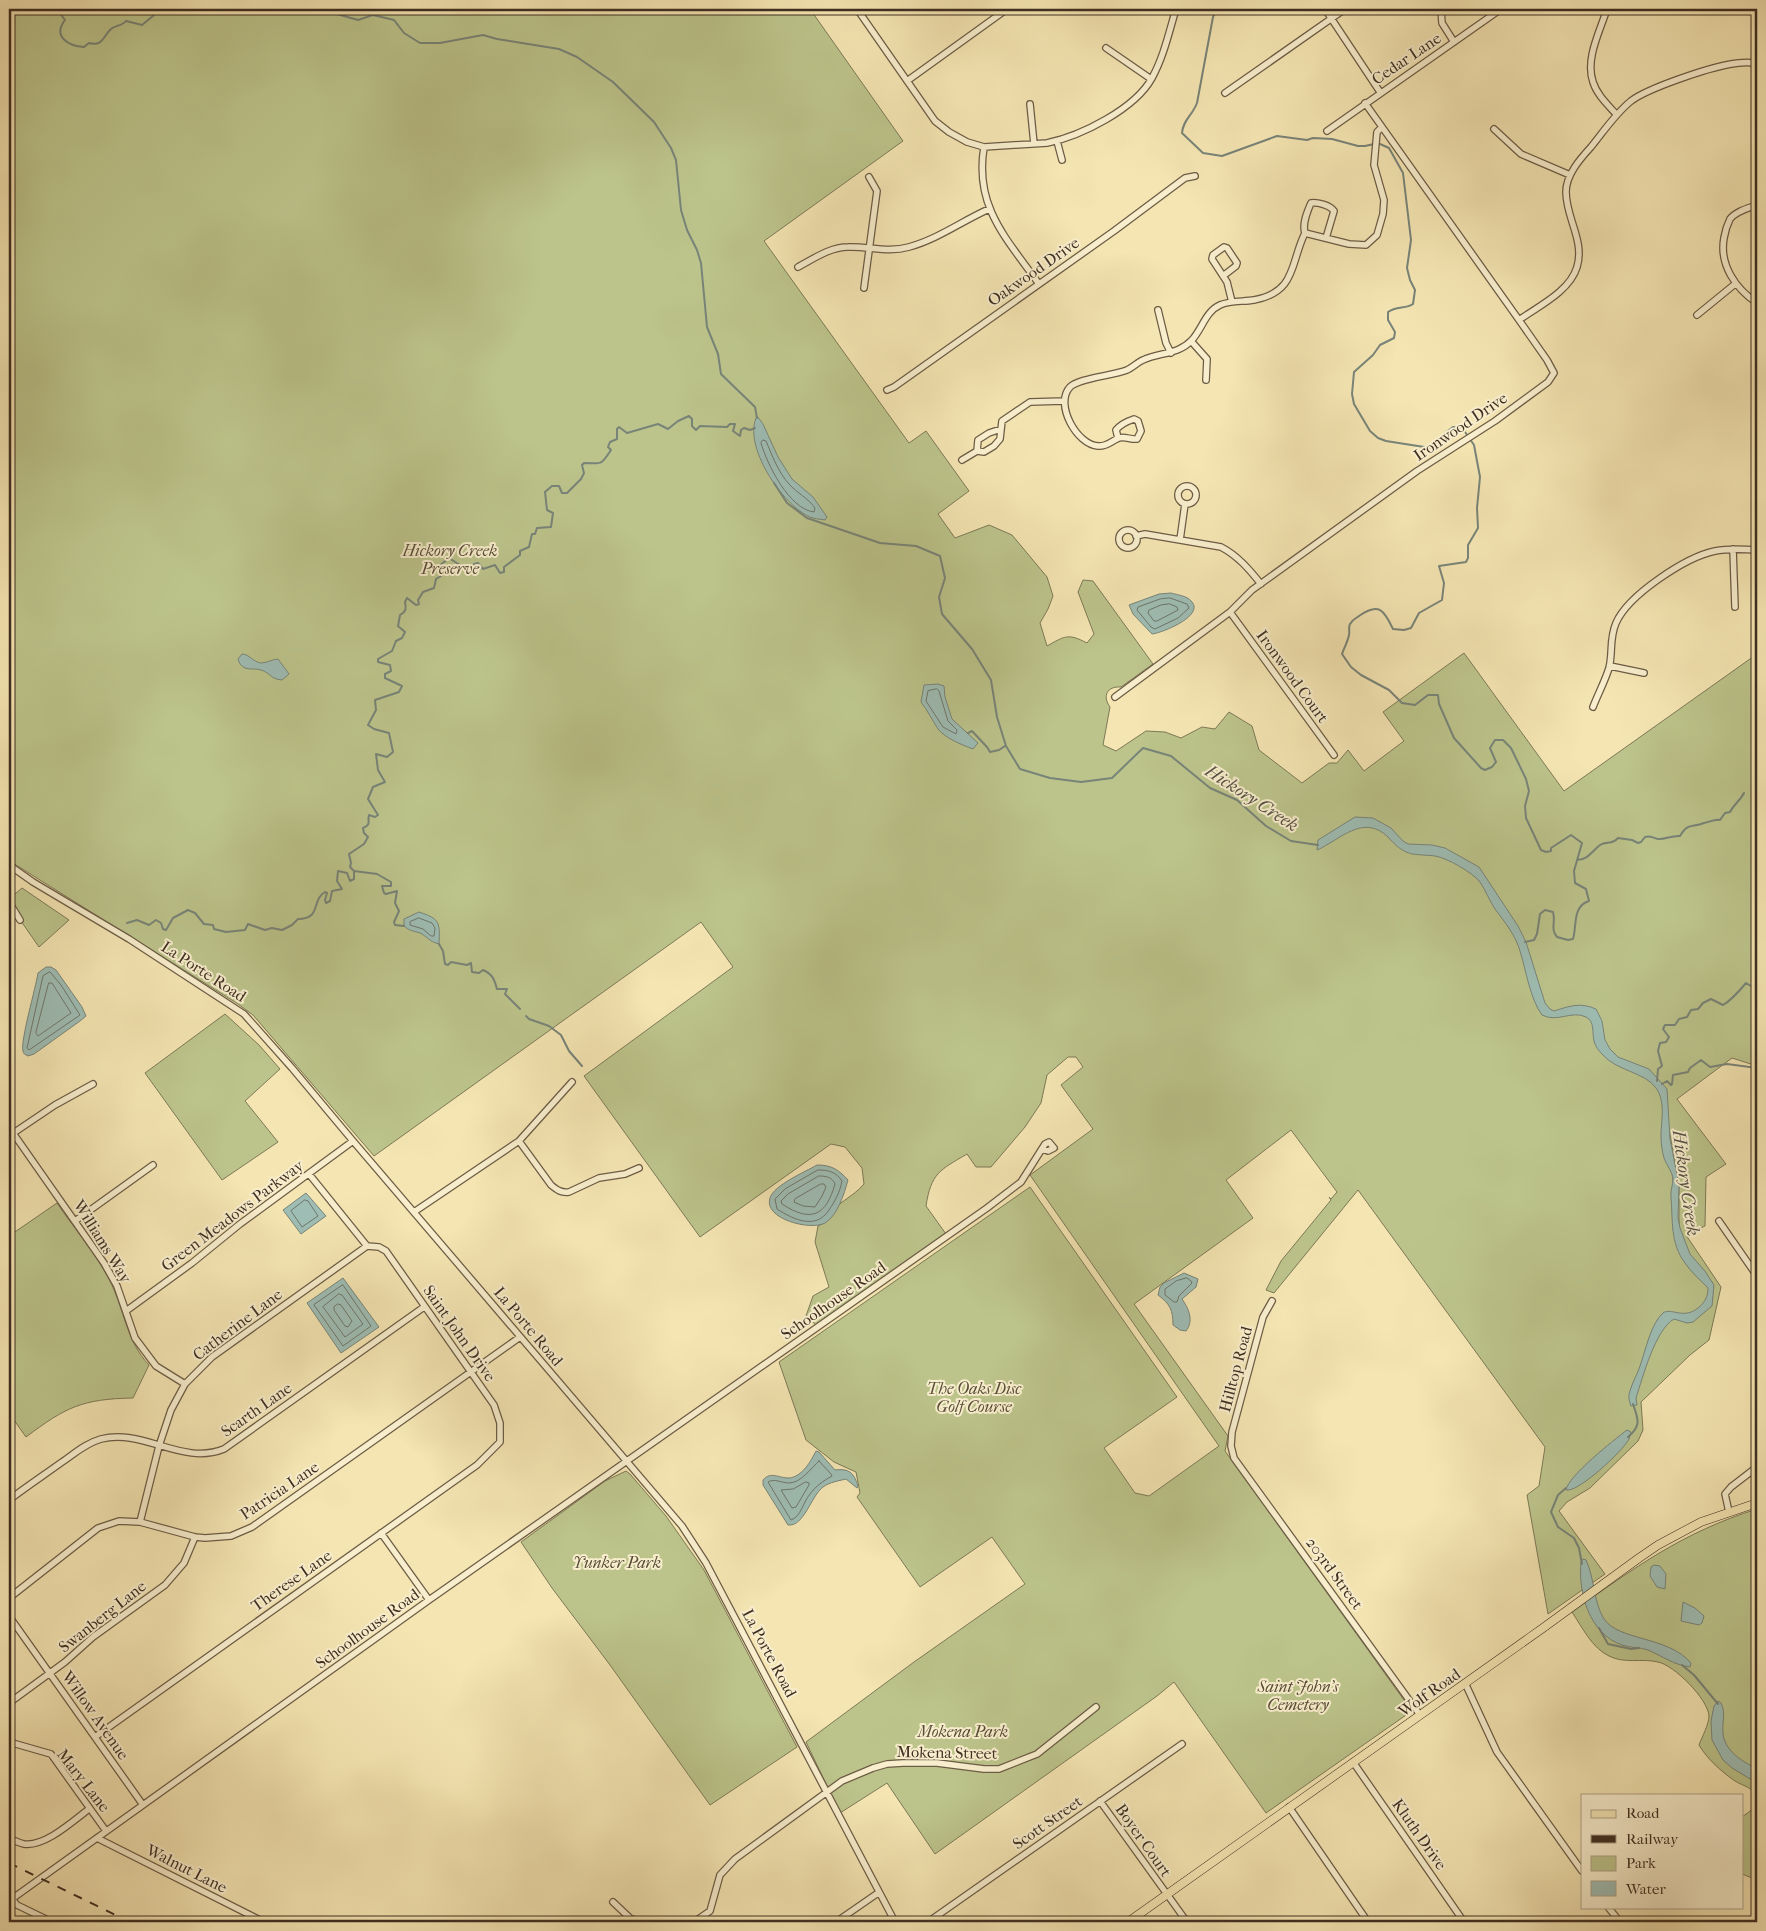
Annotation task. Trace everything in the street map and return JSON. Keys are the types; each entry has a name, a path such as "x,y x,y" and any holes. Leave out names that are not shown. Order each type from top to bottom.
{"main road":[{"name":"Wolf Road","path":"1128,1922 1658,1545 1701,1522 1757,1503"}],"street":[{"path":"857,9 935,121 949,132 967,142 984,148 1057,141 1079,134 1098,124 1133,100 1152,79 1161,58 1176,9"},
{"path":"907,81 1007,9"},
{"path":"1325,9 1380,92"},
{"path":"1225,93 1345,9"},
{"path":"1441,9 1442,23 1454,42"},
{"name":"Cedar Lane","path":"1327,131 1380,92 1501,9"},
{"path":"1607,9 1596,42 1591,70 1593,82 1600,96 1616,114"},
{"path":"1106,48 1152,79"},
{"path":"1519,320 1569,283 1577,267 1579,252 1577,238 1568,210 1566,192 1570,174 1616,114 1632,100 1652,90 1731,64 1757,63"},
{"name":"Ironwood Drive","path":"1115,697 1230,612 1261,584 1417,470 1495,421 1548,382 1554,373 1519,320 1365,103"},
{"path":"1030,104 1034,144"},
{"path":"1305,233 1349,244 1366,245 1377,236 1383,214 1384,200 1374,165 1374,157 1377,132 1382,127"},
{"path":"1494,130 1521,154 1570,174"},
{"path":"1057,141 1062,160"},
{"path":"984,148 981,163 981,181 989,209 1039,284"},
{"name":"Oakwood Drive","path":"887,390 902,382 1185,178 1195,176"},
{"path":"864,288 877,191 869,177"},
{"path":"1118,438 1116,430 1123,424 1134,420 1141,426 1142,431 1137,439 1118,438 1109,445 1098,447 1086,442 1076,434 1070,423 1064,401 1069,388 1081,380 1108,376 1128,370 1145,359 1171,353 1191,340 1211,312 1219,305 1254,300 1274,294 1286,282 1296,264 1305,233 1303,227 1311,203 1315,202 1331,207 1334,211 1326,238"},
{"path":"1757,204 1735,215 1727,226 1723,242 1728,271 1735,284 1757,303"},
{"path":"798,267 825,252 846,246 896,250 932,240 989,209"},
{"path":"1223,276 1236,266 1237,263 1227,248 1224,247 1212,255 1212,259 1229,287 1232,302"},
{"path":"1697,315 1735,284"},
{"path":"1158,310 1166,343 1171,353"},
{"path":"1191,340 1207,359 1206,380"},
{"path":"962,460 977,451 984,452 994,446 1000,439 1002,422 1030,402 1064,401"},
{"path":"977,451 978,440 988,433 1001,429"},
{"path":"1180,540 1185,504"},
{"path":"1136,536 1145,534 1209,544 1230,552 1244,564 1261,584"},
{"path":"1593,707 1610,666 1610,638 1616,621 1633,599 1675,568 1714,551 1733,549 1757,550"},
{"path":"1733,549 1735,607"},
{"name":"Ironwood Court","path":"1230,612 1334,755"},
{"path":"1610,666 1644,672"},
{"name":"La Porte Road","path":"9,865 33,882 129,939 244,1014 682,1526 706,1563 827,1791 878,1893 895,1922"},
{"path":"9,902 20,920"},
{"path":"414,1212 519,1141 572,1082"},
{"path":"11,1135 55,1105 93,1084"},
{"name":"Williams Way","path":"11,1135 75,1220 108,1270 117,1286 135,1338 160,1370 185,1384"},
{"name":"Green Meadows Parkway","path":"126,1311 353,1141"},
{"path":"519,1141 551,1185 560,1192 569,1192 590,1181 625,1174 638,1168"},
{"name":"Schoolhouse Road","path":"10,1900 429,1600 628,1462 1022,1182 1042,1149"},
{"path":"75,1220 153,1165"},
{"path":"309,1174 367,1246"},
{"path":"1719,1221 1757,1276"},
{"name":"Saint John Drive","path":"367,1246 380,1247 386,1252 494,1405 500,1424 500,1442"},
{"name":"Catherine Lane","path":"140,1522 159,1446 171,1410 185,1384 212,1357 367,1246"},
{"name":"Hilltop Road","path":"1231,1446 1232,1432 1263,1317 1272,1302"},
{"name":"Scarth Lane","path":"9,1500 81,1449 100,1439 126,1437 197,1454 224,1449 424,1307"},
{"name":"Patricia Lane","path":"9,1598 98,1528 118,1521 140,1522 195,1537 223,1538 252,1527 520,1337"},
{"name":"Therese Lane","path":"95,1737 477,1465 500,1442"},
{"name":"203rd Street","path":"1231,1446 1234,1458 1420,1715"},
{"path":"1729,1512 1725,1494 1731,1487 1757,1468"},
{"path":"381,1533 429,1600"},
{"name":"Swanberg Lane","path":"9,1703 50,1674 93,1637 171,1580 184,1563 195,1537"},
{"name":"Willow Avenue","path":"9,1616 143,1805"},
{"path":"1465,1683 1497,1752 1581,1867"},
{"name":"Mokena Street","path":"694,1922 710,1911 720,1875 735,1858 827,1791 852,1776 887,1764 937,1763 992,1769 1008,1766 1037,1754 1096,1707"},
{"name":"Mary Lane","path":"9,1742 51,1754 106,1831"},
{"name":"Scott Street","path":"928,1922 1182,1744"},
{"name":"Kluth Drive","path":"1354,1762 1464,1922"},
{"name":"Boyer Court","path":"1100,1801 1187,1922"},
{"path":"1290,1807 1368,1922"},
{"path":"9,1838 24,1844 38,1842 56,1834 89,1809"},
{"name":"Walnut Lane","path":"97,1838 264,1922"},
{"path":"836,1922 878,1893"},
{"path":"10,1900 52,1922"},
{"path":"613,1902 631,1919 644,1922"},
{"path":"1609,1908 1620,1922"},
{"path":"623,1922 631,1919"}],"green space":[{"name":"Hickory Creek Preserve","path":"9,9 810,9 903,141 764,241 909,443 926,431 969,491 938,514 955,538 989,525 1012,535 1047,577 1053,596 1040,623 1047,646 1067,637 1087,643 1094,634 1078,592 1083,580 1093,581 1153,664 1121,687 1112,688 1107,692 1106,699 1110,707 1103,745 1116,751 1146,731 1165,732 1181,738 1202,727 1215,729 1229,712 1252,726 1259,750 1302,783 1329,763 1337,763 1348,750 1364,771 1404,741 1383,712 1464,653 1564,791 1757,654 1757,1066 1732,1058 1677,1099 1726,1164 1706,1177 1705,1226 1686,1235 1721,1287 1709,1340 1690,1355 1641,1402 1643,1430 1638,1441 1590,1488 1567,1502 1559,1511 1605,1574 1548,1614 1527,1495 1539,1486 1545,1447 1358,1190 1274,1293 1266,1290 1281,1261 1331,1200 1329,1197 1331,1199 1337,1192 1291,1130 1226,1180 1253,1218 1134,1304 1228,1436 1225,1451 1409,1707 1409,1713 1266,1813 1174,1682 935,1854 887,1783 840,1813 806,1742 914,1662 1025,1584 992,1537 920,1587 857,1497 860,1493 856,1472 834,1462 806,1440 779,1362 1030,1187 1177,1397 1104,1448 1135,1493 1149,1496 1219,1446 1030,1175 1093,1129 1061,1085 1083,1067 1076,1057 1068,1057 1047,1075 1041,1103 1025,1127 991,1167 976,1167 967,1154 943,1169 934,1179 926,1206 946,1234 816,1325 806,1316 813,1296 829,1287 815,1242 818,1226 827,1220 841,1203 864,1184 862,1168 845,1147 831,1144 700,1237 584,1076 733,967 701,922 374,1156 253,1015 16,865 9,858","holes":["1668,1124 1679,1185 1679,1224 1677,1222"]},
{"path":"22,888 69,920 39,947 9,899"},
{"path":"225,1014 259,1045 280,1069 245,1101 278,1142 222,1180 145,1073"},
{"path":"57,1203 91,1250 109,1279 135,1346 149,1365 133,1398 100,1400 75,1407 52,1418 26,1437 9,1413 9,1236"},
{"name":"Yunker Park","path":"626,1471 666,1516 704,1570 797,1747 710,1805 610,1665 552,1588 521,1542 605,1481"},
{"path":"1757,1509 1757,1796 1750,1788 1735,1781 1720,1769 1699,1745 1707,1727 1709,1716 1697,1692 1681,1676 1665,1664 1658,1662 1621,1660 1609,1656 1597,1648 1572,1612 1638,1566 1682,1540 1730,1518"},
{"path":"1757,1806 1757,1880 1744,1875 1744,1816"}],"water":[{"path":"757,416 763,424 778,457 792,479 813,497 827,517 825,520 812,518 799,510 788,500 767,473 755,442 754,428"},
{"path":"1171,593 1188,598 1194,607 1192,613 1180,623 1164,631 1152,634 1133,614 1129,605 1159,594"},
{"path":"242,654 261,663 278,659 289,674 282,680 261,670 245,668 238,659"},
{"path":"938,684 944,686 945,697 952,719 978,743 973,749 954,741 941,732 921,702 924,685"},
{"path":"1355,817 1373,818 1391,828 1408,844 1432,845 1445,848 1479,867 1518,926 1526,942 1545,1003 1550,1009 1554,1011 1580,1005 1596,1009 1602,1021 1605,1040 1610,1049 1618,1057 1649,1069 1667,1089 1670,1139 1679,1185 1678,1218 1680,1228 1690,1254 1714,1285 1712,1306 1693,1322 1687,1323 1674,1319 1661,1333 1646,1367 1636,1398 1637,1405 1631,1406 1629,1393 1655,1324 1663,1313 1670,1311 1687,1313 1698,1308 1707,1297 1708,1291 1708,1288 1685,1263 1675,1240 1671,1195 1673,1179 1662,1150 1662,1105 1659,1093 1645,1078 1615,1064 1601,1053 1593,1038 1591,1021 1586,1017 1575,1015 1553,1018 1542,1015 1531,993 1516,940 1493,906 1480,882 1471,874 1446,859 1412,854 1405,851 1379,830 1370,828 1352,831 1317,850 1318,840"},
{"path":"419,912 435,919 437,922 439,926 439,944 404,926 404,919"},
{"path":"46,967 56,970 82,1007 86,1016 34,1054 28,1056 23,1051 26,1026 38,973"},
{"path":"817,1165 834,1168 848,1180 845,1192 834,1215 825,1223 810,1225 790,1221 774,1212 770,1205 770,1198 777,1188"},
{"path":"306,1193 326,1216 301,1234 283,1210"},
{"path":"1184,1273 1198,1279 1196,1287 1182,1299 1190,1315 1190,1323 1186,1331 1180,1330 1173,1325 1170,1308 1158,1295 1160,1287 1164,1283"},
{"path":"343,1278 379,1327 341,1353 307,1303"},
{"path":"1627,1430 1631,1432 1629,1439 1610,1461 1580,1485 1566,1490 1583,1468"},
{"path":"816,1451 835,1470 850,1472 858,1486 857,1488 846,1479 826,1485 819,1491 799,1521 788,1525 763,1485 763,1480 772,1475 789,1478 798,1475 809,1464"},
{"path":"1583,1559 1586,1560 1589,1567 1600,1612 1604,1619 1611,1626 1621,1631 1657,1643 1681,1654 1691,1663 1690,1667 1673,1662 1648,1650 1622,1645 1611,1640 1601,1632 1588,1611 1584,1599 1581,1574 1581,1562"},
{"path":"1654,1565 1660,1566 1666,1574 1665,1589 1657,1587 1650,1576 1651,1567"},
{"path":"1683,1602 1695,1608 1704,1616 1702,1623 1699,1625 1681,1621"},
{"path":"1718,1701 1721,1703 1723,1710 1724,1739 1735,1755 1757,1768 1757,1783 1732,1768 1723,1760 1712,1740 1711,1721 1714,1706"}],"waterway":[{"path":"55,9 65,20 60,31 64,40 73,45 84,47 89,43 100,42 111,29 126,21 142,25 159,11 171,9"},
{"path":"238,9 240,12 249,9"},
{"name":"Hickory Creek","path":"331,9 337,14 358,20 373,15 394,20 404,33 420,43 440,43 483,35 559,49 577,57 613,82 654,122 671,148 676,160 681,210 701,263 707,327 718,354 721,374 755,407 757,418"},
{"path":"1217,9 1213,17 1197,103 1184,125 1182,133 1203,153 1222,156 1277,136 1307,140 1313,138 1332,139 1358,146 1374,144"},
{"path":"1380,144 1389,148 1403,173 1411,240 1407,268 1415,290 1413,304 1388,312 1388,320 1395,332 1394,338 1380,345 1373,355 1354,372 1352,394 1354,404 1370,431 1378,438 1386,441 1437,449 1440,447 1444,434 1453,427 1463,429 1474,445 1480,477 1477,508 1478,528 1468,545 1468,558 1466,562 1439,566 1444,583 1442,600 1419,613 1411,628 1404,630 1393,629 1384,613 1380,610 1371,609 1354,619 1350,624 1349,634 1342,654 1351,667 1361,675 1389,690 1402,703 1415,705 1428,695 1438,695 1439,704 1454,738 1481,768 1485,770 1492,767 1496,762 1490,748 1495,740 1503,740 1511,748 1526,779 1529,791 1525,806 1526,818 1541,850 1551,851 1551,848 1571,835 1582,843 1574,871 1575,883 1586,889 1589,901 1580,907 1576,917 1573,939 1568,940 1557,937 1553,928 1553,912 1545,910 1540,914 1537,934 1534,940 1525,942"},
{"path":"404,926 395,925 394,922 399,911 395,903 397,891 384,893 382,886 391,886 391,882 377,874 354,871 350,867 349,854 364,844 368,837 364,833 363,828 368,824 369,815 375,817 378,815 368,799 373,787 385,782 378,770 376,754 387,757 393,752 389,733 374,729 368,725 376,710 375,700 399,692 402,686 385,678 385,674 391,671 390,665 378,662 378,659 392,651 396,641 402,638 405,632 398,626 400,615 406,609 405,602 407,598 416,605 419,604 418,600 423,592 434,588 436,579 441,576 443,572 438,567 449,558 463,567 471,568 474,564 478,563 483,569 495,565 500,573 504,572 504,567 520,555 520,551 529,547 532,534 535,534 537,528 551,527 553,513 547,510 545,492 552,486 559,486 562,493 567,493 581,479 584,473 582,465 584,463 600,463 605,459 611,450 608,447 610,442 617,439 617,429 619,427 627,433 658,424 668,429 678,421 689,416 692,419 692,426 696,430 700,426 727,427 730,424 735,424 733,431 740,436 741,430 744,428 750,430 755,428"},
{"name":"Hickory Creek","path":"774,483 787,503 807,518 880,543 916,546 940,556 945,578 939,597 942,614 972,649 991,680 997,717 1006,746 1020,769 1050,778 1081,782 1112,778 1143,748 1171,756 1210,788 1237,800 1266,826 1291,841 1318,845"},
{"path":"968,733 972,731 990,752 1005,746"},
{"path":"1577,860 1587,857 1600,845 1618,838 1638,843 1647,836 1656,839 1680,836 1688,827 1720,820 1725,813 1730,812 1744,793"},
{"path":"127,923 137,920 149,925 156,920 166,930 173,918 188,910 195,913 204,924 213,925 214,929 226,932 245,930 248,924 265,930 272,928 282,930 292,925 298,919 310,916 321,895 325,892 327,893 326,903 330,901 332,891 342,889 337,881 338,871 347,873 350,881 354,879 354,872"},
{"path":"439,944 443,951 445,964 448,965 451,962 467,965 471,963 472,972 479,973 483,970 491,975 497,989 507,989 505,994 520,1009"},
{"path":"1657,1081 1658,1069 1662,1066 1658,1051 1660,1043 1666,1042 1669,1037 1663,1029 1665,1025 1675,1025 1679,1019 1687,1017 1691,1010 1698,1009 1703,1003 1711,999 1723,1005 1746,983 1754,986 1755,979 1757,979"},
{"path":"526,1016 529,1019 549,1026 561,1035 569,1051 582,1066"},
{"path":"1662,1084 1667,1081 1671,1085 1673,1075 1688,1072 1690,1068 1701,1060 1710,1067 1727,1064 1757,1068"},
{"name":"Hickory Creek","path":"1628,1437 1638,1422 1633,1404"},
{"name":"Hickory Creek","path":"1566,1488 1558,1495 1551,1512 1558,1527 1574,1538 1579,1548 1582,1564"},
{"name":"Hickory Creek","path":"1599,1628 1608,1644 1631,1649 1639,1648"},
{"name":"Hickory Creek","path":"1682,1665 1694,1675 1718,1704"}],"railway":[{"path":"9,1863 130,1922"}],"park label":[{"name":"The Oaks Disc Golf Course","path":"974,1397"},
{"name":"Saint John's Cemetery","path":"1298,1695"},
{"name":"Mokena Park","path":"963,1731"}]}
